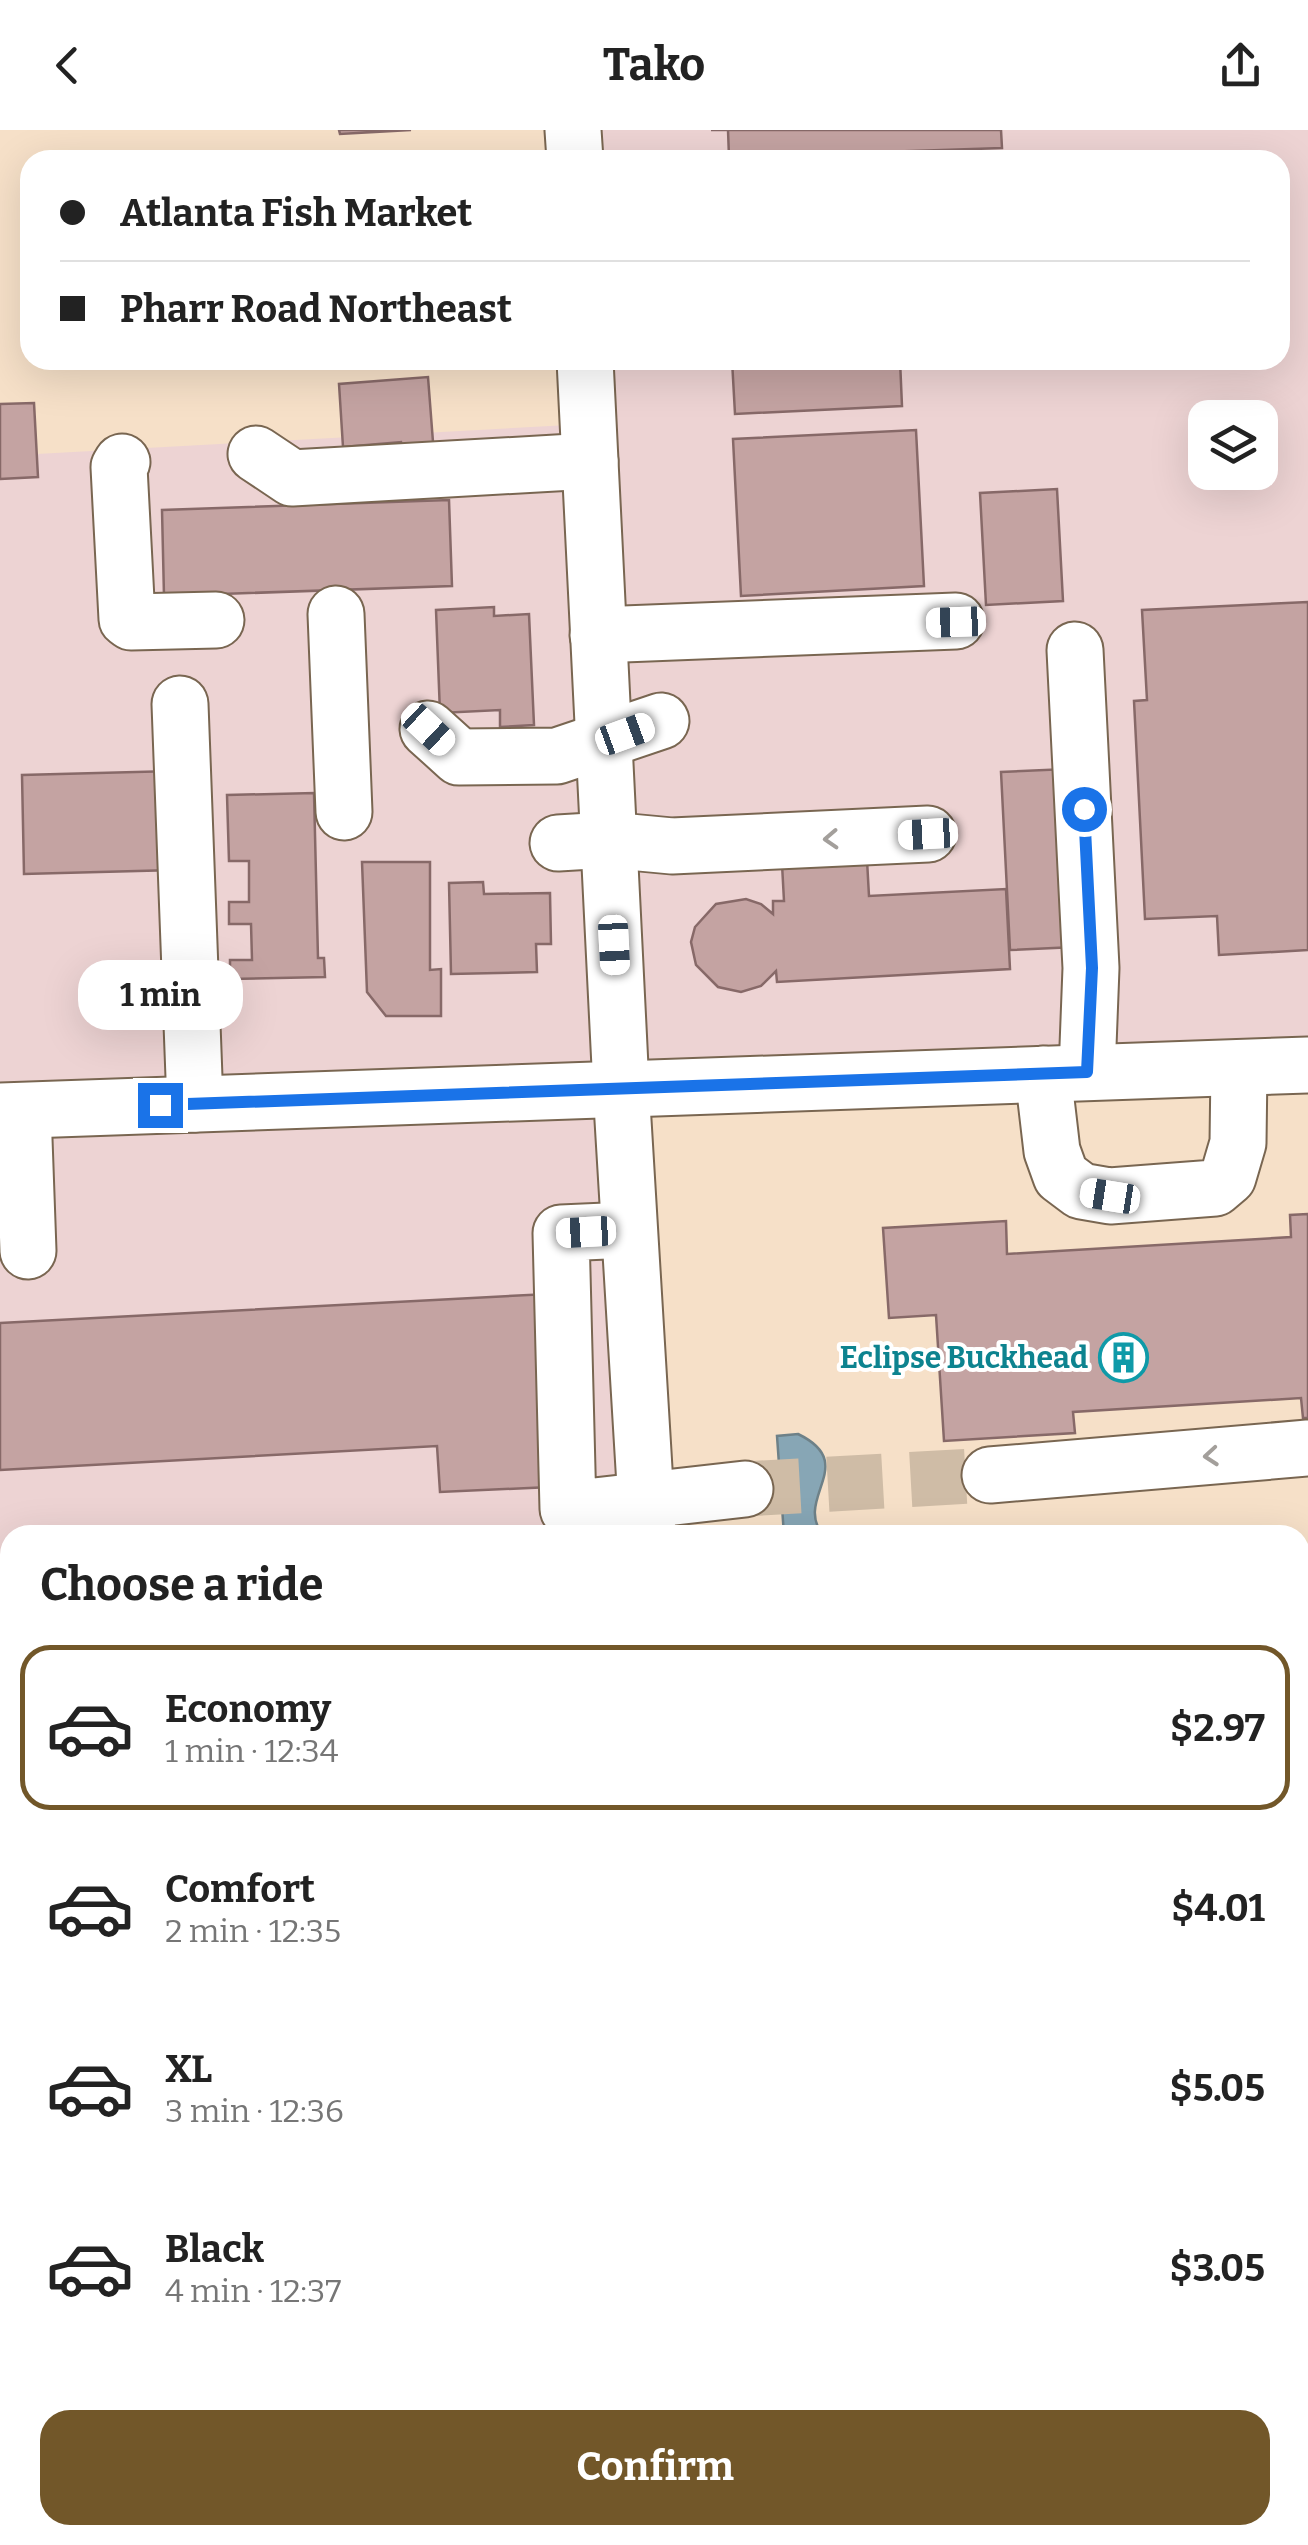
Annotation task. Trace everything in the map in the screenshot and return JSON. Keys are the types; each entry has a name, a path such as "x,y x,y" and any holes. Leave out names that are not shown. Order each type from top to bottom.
{"street":[{"path":"585,370 603,742 583,842 620,1087 647,1518"},
{"path":"256,454 292,478 590,461"},
{"path":"122,462 127,620 216,620"},
{"path":"336,614 344,812"},
{"path":"598,636 956,622"},
{"path":"1076,650 1092,968 1065,1073 1052,1151 1061,1176 1081,1192 1110,1196 1215,1188 1228,1176 1238,1144 1239,1068"},
{"path":"180,704 195,1104"},
{"path":"428,729 460,758 557,756 661,720"},
{"path":"583,842 672,846 928,834"},
{"path":"28,1252 12,1111 1308,1065"},
{"path":"629,1230 561,1233 568,1510 647,1518 746,1489"},
{"path":"990,1476 1308,1448"}],"shaded area":[{"path":"592,130 1308,130 1308,1070 647,1080 674,1525 0,1525 0,456 606,423 604,370 1290,370 1290,150 593,150"}],"water":[{"path":"798,1434 816,1445 824,1457 825,1469 815,1508 818,1525 783,1525 777,1436"}],"building":[{"path":"339,130 411,130 340,134"},
{"path":"728,130 1001,130 1002,148 941,150 729,150"},
{"path":"733,370 900,370 902,406 735,414"},
{"path":"428,377 434,455 403,457 401,442 343,447 339,384"},
{"path":"34,403 38,477 0,479 0,404"},
{"path":"916,430 924,586 741,596 733,439"},
{"path":"1057,489 1063,601 986,605 980,493"},
{"path":"449,500 452,586 164,596 162,510"},
{"path":"1308,602 1308,950 1219,955 1217,916 1145,919 1134,701 1147,700 1142,610"},
{"path":"494,607 494,616 529,614 534,725 500,727 500,710 440,713 436,610"},
{"path":"1067,769 1075,947 1010,950 1001,772"},
{"path":"173,771 175,870 24,874 22,775"},
{"path":"314,793 318,958 324,958 325,977 230,979 230,960 252,960 251,924 229,924 229,902 249,902 249,861 229,861 227,795"},
{"path":"867,860 869,896 1006,889 1010,969 777,982 776,971 761,986 741,992 718,987 696,965 691,942 695,927 716,904 746,899 773,914 773,901 784,901 782,864"},
{"path":"362,862 430,862 430,970 441,969 441,1016 386,1016 367,992"},
{"path":"483,882 484,894 550,893 551,944 536,944 537,972 451,974 449,883"},
{"name":"Eclipse Buckhead","path":"1308,1214 1308,1418 1303,1418 1301,1398 1073,1412 1075,1433 944,1441 936,1315 889,1318 883,1228 1006,1221 1007,1254 1291,1237 1290,1215"},
{"path":"548,1294 550,1487 440,1492 437,1446 0,1470 0,1323"}],"tunnel":[{"path":"745,1489 990,1475"}],"place":[{"name":"Eclipse Buckhead","path":"1123,1358"}],"route":[{"path":"160,1105 1087,1072 1092,968 1084,809"}]}
